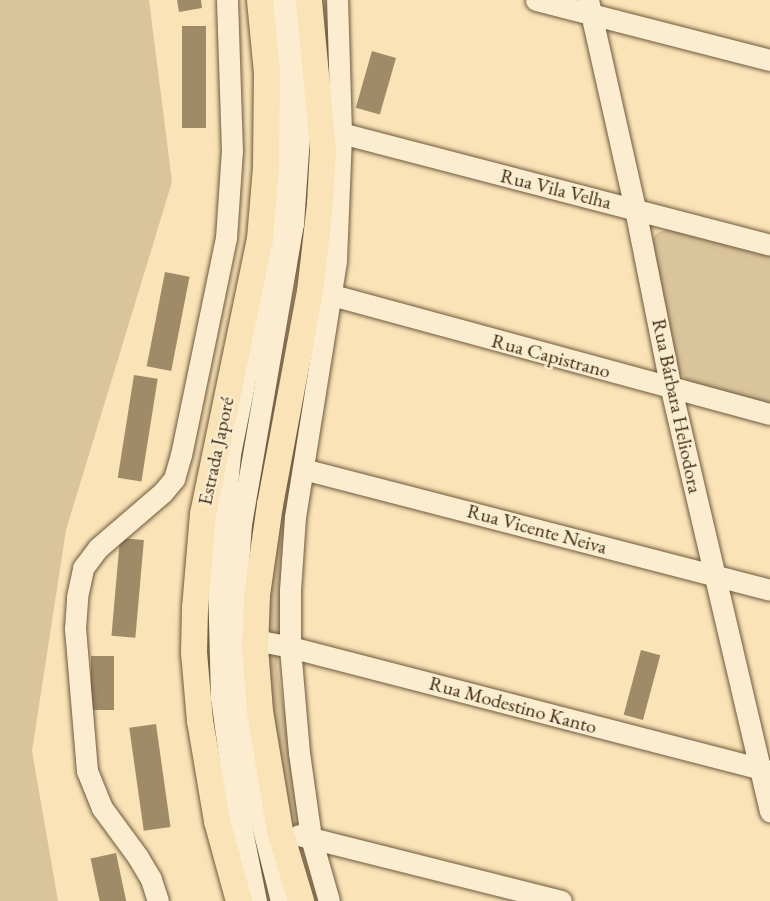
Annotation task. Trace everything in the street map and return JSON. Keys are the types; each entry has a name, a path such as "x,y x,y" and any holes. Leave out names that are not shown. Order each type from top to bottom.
{"main road":[{"name":"Estrada Japoré","path":"239,901 217,821 200,721 194,653 195,608 202,514 260,239 266,168 267,74 260,0"},
{"path":"301,901 280,831 260,711 255,640 257,595 270,505 310,292 320,204 323,150 309,0"}],"street":[{"path":"158,901 151,879 138,857 102,808 87,771 75,629 77,597 83,568 98,548 163,492 174,479 181,455 226,237 232,151 227,0"},
{"path":"256,901 233,785 221,698 218,579 230,454 263,290 276,207 281,150 281,98 274,0"},
{"path":"281,901 256,801 240,700 234,617 241,524 293,224 299,135 292,0"},
{"path":"329,901 311,838 299,753 290,647 291,569 295,517 332,295 340,203 341,133 337,0"},
{"path":"536,0 590,7 770,60"},
{"name":"Rua Bárbara Heliodora","path":"590,7 636,209 671,389 715,575 766,770 770,812"},
{"name":"Rua Vila Velha","path":"341,133 770,245"},
{"name":"Rua Capistrano","path":"332,295 671,389 770,414"},
{"name":"Rua Vicente Neiva","path":"303,469 770,590"},
{"name":"Rua Modestino Kanto","path":"255,640 290,647 766,770"},
{"path":"280,831 561,901"}],"shaded area":[{"path":"0,0 149,0 172,182 66,530 32,751 58,901 0,901"},
{"path":"322,0 329,0 335,209 291,484 277,667 301,813 325,901 311,901 284,818 264,667 276,485 325,68"},
{"path":"668,229 770,254 770,406 695,387 679,373 671,361 649,244 657,233"}],"building":[{"path":"177,0 201,0 202,8 179,12"},
{"path":"182,26 206,26 206,128 182,128"},
{"path":"372,51 396,58 380,115 356,108"},
{"path":"165,272 190,277 171,371 147,366"},
{"path":"134,375 158,379 141,481 118,478"},
{"path":"120,538 144,540 135,638 111,636"},
{"path":"641,650 660,655 643,720 624,715"},
{"path":"91,656 114,656 114,710 91,710"},
{"path":"156,724 170,827 144,831 129,728"},
{"path":"116,853 126,901 100,901 91,858"}]}
